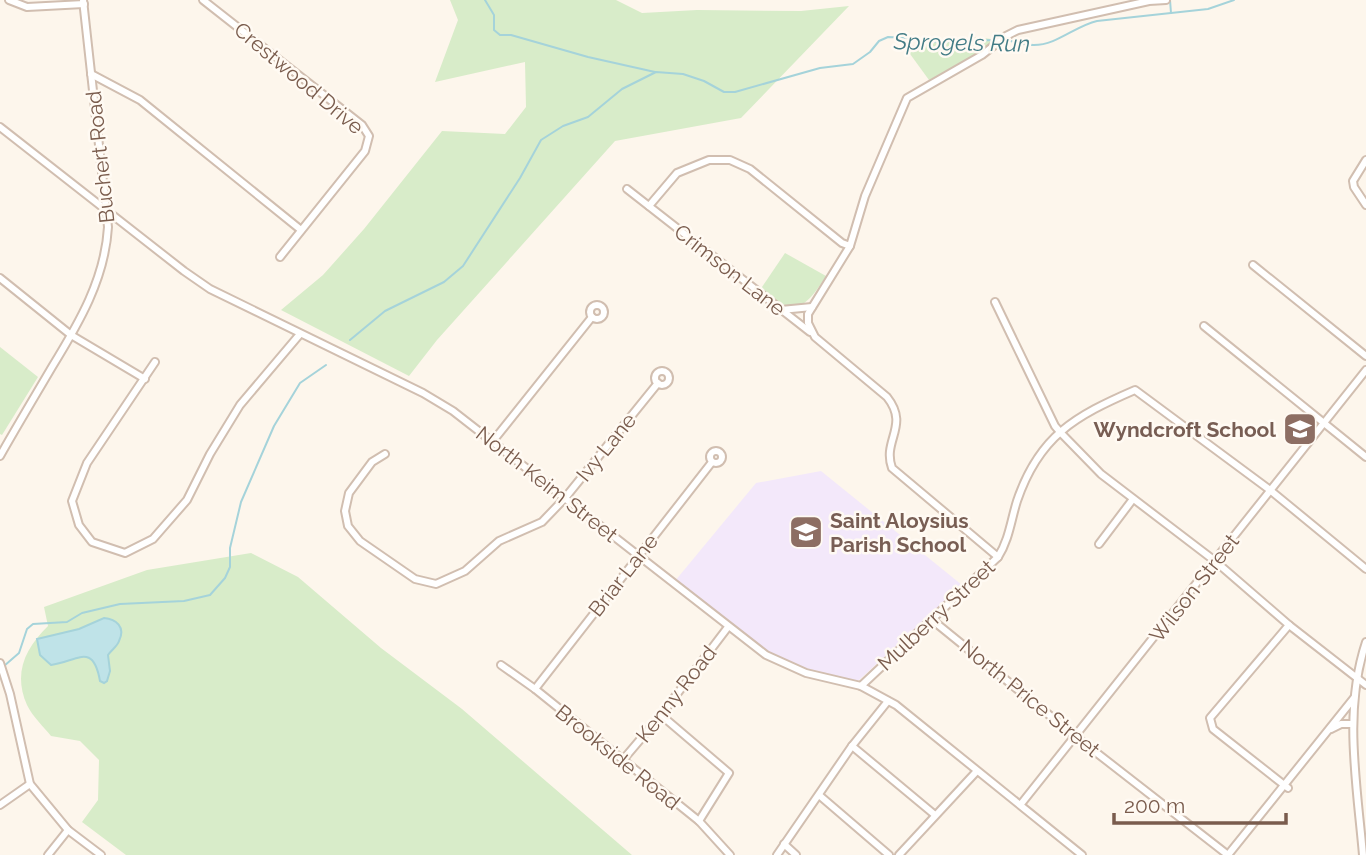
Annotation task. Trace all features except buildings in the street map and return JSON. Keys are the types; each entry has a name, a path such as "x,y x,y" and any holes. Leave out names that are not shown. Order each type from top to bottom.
{"street":[{"path":"9,0 27,7 84,2"},
{"name":"Crestwood Drive","path":"203,0 362,125 369,136 365,151 281,257"},
{"path":"813,334 808,323 812,307 850,246 865,196 907,98 965,65 1006,36 1025,28 1149,1 1166,0"},
{"name":"Buchert Road","path":"0,456 87,308 97,281 107,237 84,2"},
{"path":"91,74 140,100 301,230"},
{"name":"North Keim Street","path":"0,127 210,289 431,397 493,441 757,649 806,673 861,686 896,705 1082,855"},
{"path":"649,206 677,173 709,160 730,160 750,169 842,243 850,246"},
{"path":"1366,160 1356,173 1353,184 1366,205"},
{"name":"Crimson Lane","path":"627,189 813,334 881,392 893,405 898,422 889,456 894,470 998,557"},
{"path":"1253,265 1366,356"},
{"path":"0,278 71,335 145,379"},
{"path":"995,302 1055,426 1061,433 1101,474 1215,561 1289,625 1366,685"},
{"path":"781,310 812,307"},
{"path":"493,441 592,317"},
{"path":"1204,326 1366,457"},
{"path":"155,362 87,463 72,502 79,525 92,542 125,553 153,539 187,500 210,454 240,405 300,334"},
{"name":"Wilson Street","path":"1021,804 1366,370"},
{"name":"Ivy Lane","path":"385,454 372,462 349,493 345,505 351,532 420,582 436,584 465,571 499,541 542,522 565,498 658,383"},
{"name":"Mulberry Street","path":"861,686 998,557 1005,546 1017,503 1034,462 1061,433 1097,407 1135,390 1270,490"},
{"name":"Briar Lane","path":"534,689 712,462"},
{"path":"1270,490 1366,569"},
{"path":"1099,544 1133,499"},
{"name":"North Price Street","path":"931,619 1228,855"},
{"path":"1286,786 1213,729 1210,721 1212,713 1289,625"},
{"name":"Kenny Road","path":"622,761 728,627"},
{"path":"1362,853 1353,724 1357,677 1366,642"},
{"path":"0,663 30,784 68,830 101,855"},
{"name":"Brookside Road","path":"501,665 699,821 730,855"},
{"path":"1228,855 1355,697"},
{"path":"777,855 852,746 888,701"},
{"path":"661,715 729,774 699,821"},
{"path":"1329,730 1341,724 1353,724"},
{"path":"852,746 935,815"},
{"path":"899,855 976,772"},
{"path":"0,805 30,784"},
{"path":"819,795 889,855"},
{"path":"47,855 68,830"},
{"path":"783,844 796,855"}],"shaded area":[{"name":"Saint Aloysius Parish School","path":"821,471 962,585 858,681 805,668 773,655 675,581 756,483"}],"green space":[{"path":"450,0 616,0 642,13 697,10 801,11 849,6 741,118 615,141 437,340 409,376 281,310 323,275 364,229 442,131 505,134 526,107 525,62 435,82 458,20"},
{"path":"977,37 998,40 974,57 929,80 905,47"},
{"path":"785,253 826,276 811,297 798,306 782,304 760,290"},
{"path":"0,347 38,377 2,435 0,434"},
{"path":"251,553 298,577 381,648 462,709 632,855 126,855 82,822 98,800 99,760 80,741 51,736 27,705 21,682 21,672 28,653 48,626 44,607 147,570"}],"water":[{"path":"104,618 119,625 121,636 108,655 110,671 104,683 100,681 97,669 89,658 77,658 51,665 40,655 37,639 79,629"}],"waterway":[{"path":"485,0 494,15 494,30 500,35 511,35 588,57 655,72"},
{"path":"1170,0 1171,13"},
{"name":"Sprogels Run","path":"1006,40 1042,44 1097,21 1208,9 1234,0"},
{"name":"Sprogels Run","path":"350,340 385,311 444,282 463,266 520,178 541,140 563,126 588,117 622,89 656,72 683,74 724,92 735,92 820,68 853,64 870,52 879,41 888,37 922,42 997,40"},
{"name":"Sprogels Run","path":"4,666 19,653 27,629 33,624 67,622 82,613 120,604 184,601 210,595 225,578 230,567 230,548 241,502 274,426 300,383 326,365"}],"place":[{"name":"Wyndcroft School","path":"1300,429"},
{"name":"Saint Aloysius Parish School","path":"806,532"}]}
